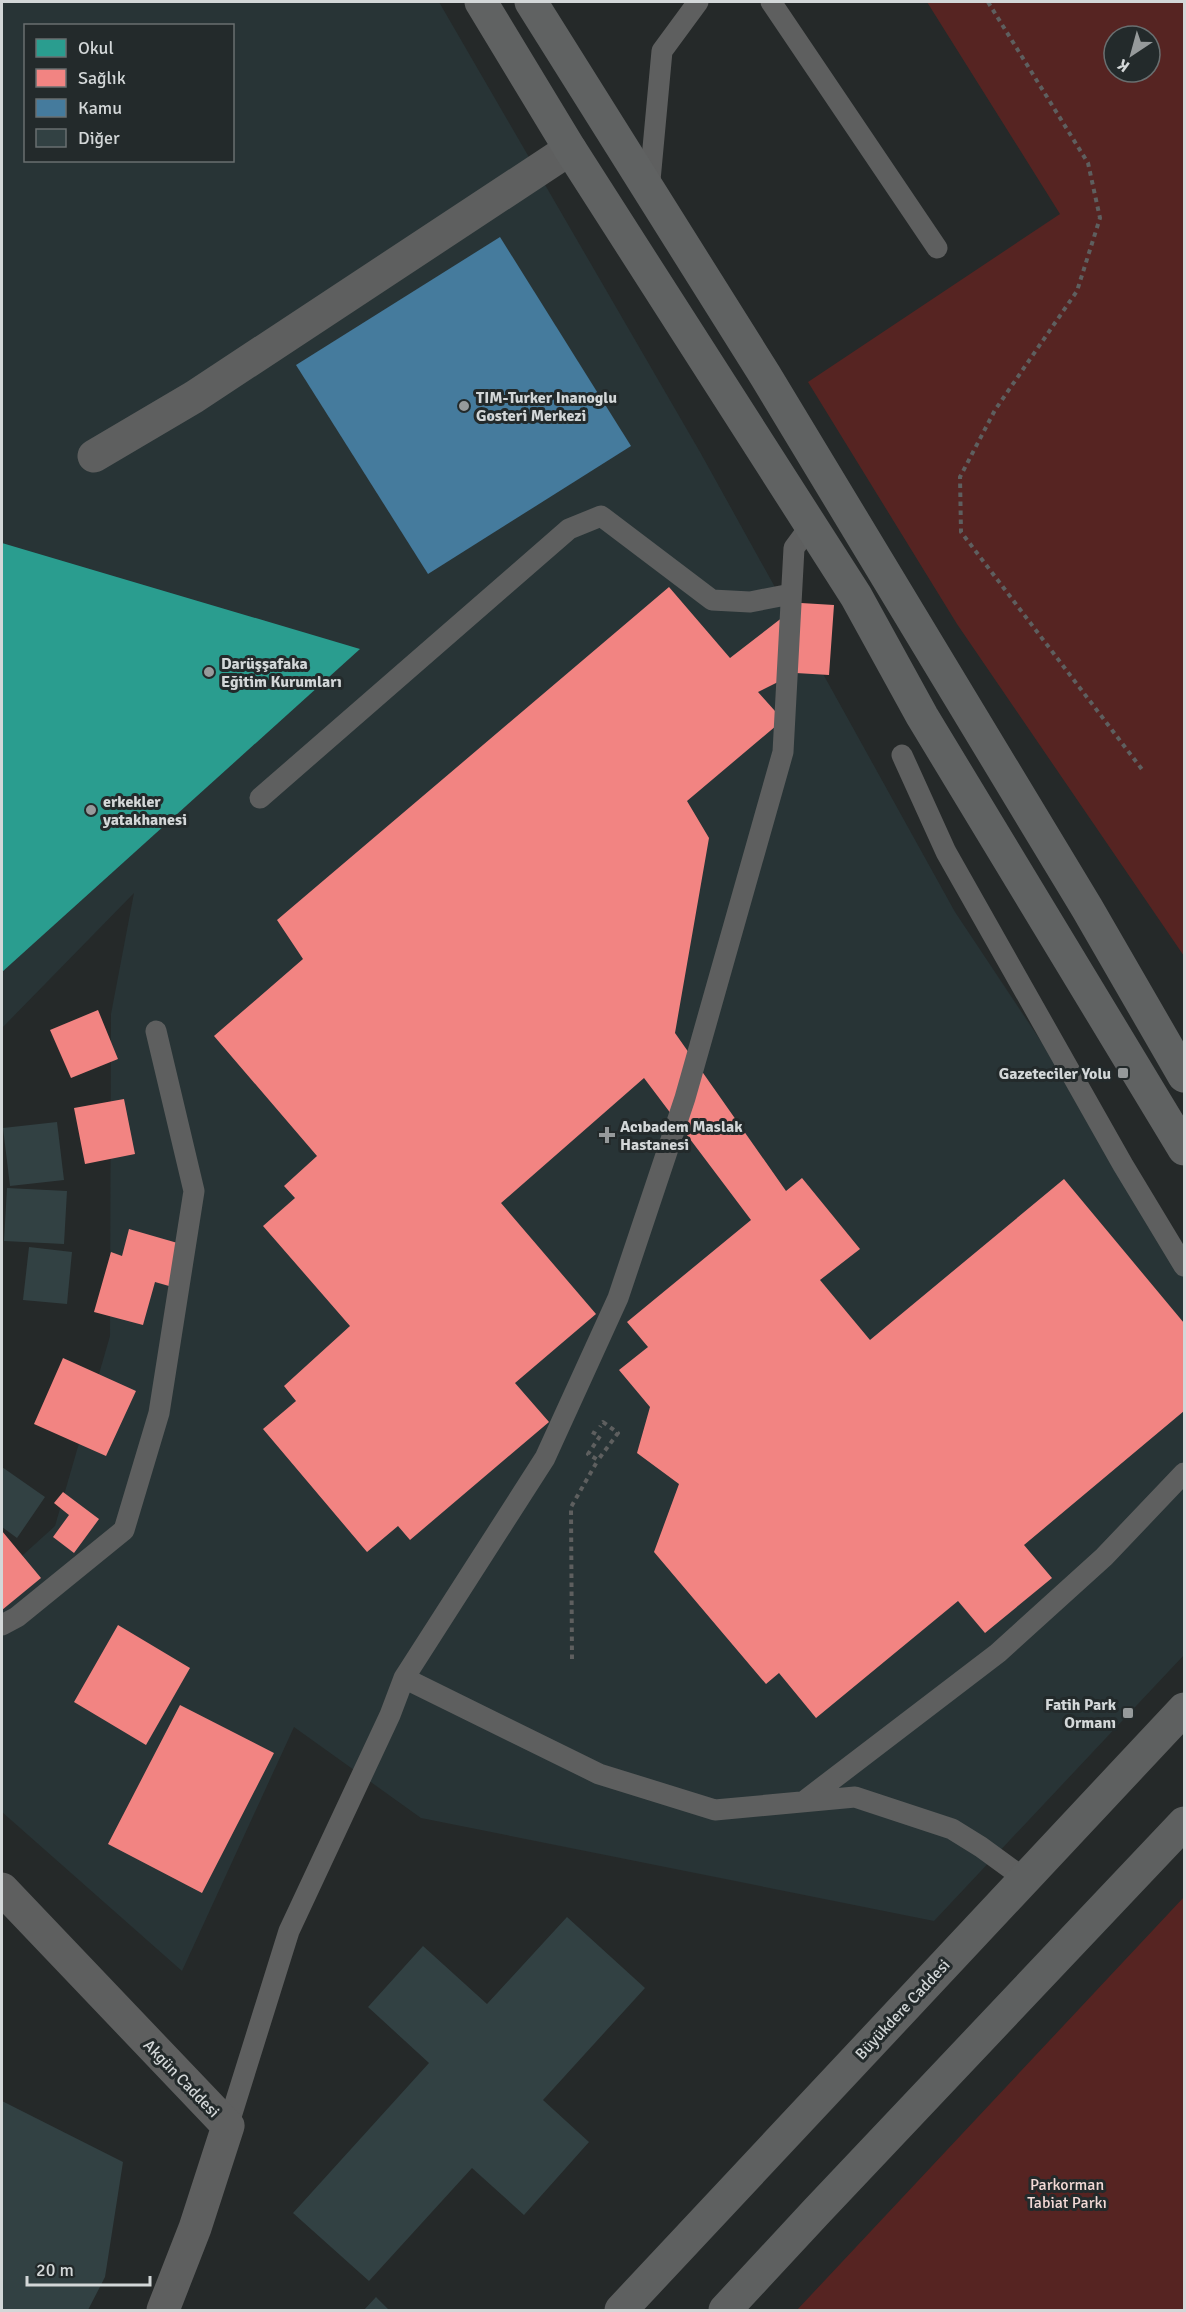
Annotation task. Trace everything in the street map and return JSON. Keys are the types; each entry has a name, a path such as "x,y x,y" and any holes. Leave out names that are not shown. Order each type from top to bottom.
{"main road":[{"path":"481,2 570,149 856,596 921,716 1185,1149"},
{"path":"531,2 777,395 1087,908 1185,1076"},
{"name":"Büyükdere Caddesi","path":"621,2310 1185,1709"},
{"path":"725,2310 1185,1823"}],"street":[{"path":"94,456 203,391 570,149"},
{"name":"Akgün Caddesi","path":"2,1889 228,2126 195,2228 163,2310"}],"lane":[{"path":"649,190 662,51 698,2"},
{"path":"771,2 937,249"},
{"path":"260,798 569,529 602,516 712,600 750,602 791,594"},
{"path":"228,2126 289,1932 390,1715 404,1678 545,1458 618,1298 685,1098 783,752 794,548 811,525"},
{"path":"902,755 946,852 1123,1165 1185,1266"},
{"path":"2,1625 17,1617 124,1530 159,1413 194,1191 156,1031"},
{"path":"802,1802 998,1653 1104,1557 1179,1479"},
{"path":"404,1678 599,1774 715,1810 855,1797 952,1829 981,1846 1025,1879"}],"path":[{"path":"988,2 1088,163 1100,218 1077,291 995,410 960,477 961,532 1144,772"},
{"path":"572,1659 571,1507 598,1460 618,1433 603,1422 600,1427"},
{"path":"588,1454 598,1460"}],"shaded area":[{"name":"Acıbadem Maslak Hastanesi","path":"2,2 439,2 700,452 955,912 1184,1256 1184,1655 934,1921 421,1818 294,1727 182,1971 2,1812 2,1574 55,1526 110,1336 111,1014 134,893 2,1028"}],"green space":[{"path":"927,2 1184,2 1184,956 957,624 808,382 1060,214"},
{"name":"Parkorman Tabiat Parkı","path":"1184,1897 1184,2310 797,2310"}],"building: Okul":[{"name":"erkekler yatakhanesi","path":"2,543 360,649 2,972"}],"building: Sağlık":[{"path":"669,587 730,658 801,603 834,605 829,675 796,673 758,692 783,720 687,801 709,838 675,1033 786,1191 802,1178 860,1249 820,1280 870,1340 1064,1179 1184,1323 1184,1411 1024,1545 1052,1578 985,1633 958,1601 816,1718 779,1673 766,1684 654,1552 679,1484 637,1453 650,1407 619,1370 648,1347 627,1322 751,1220 644,1078 501,1203 596,1314 515,1383 549,1422 410,1540 398,1526 367,1552 263,1429 296,1401 284,1386 350,1326 263,1226 295,1198 284,1186 317,1156 214,1036 303,959 277,920"},
{"path":"98,1010 118,1059 71,1078 50,1030"},
{"path":"124,1099 135,1154 85,1164 74,1108"},
{"path":"129,1229 181,1244 169,1286 155,1282 143,1325 94,1312 111,1252 122,1256"},
{"path":"63,1358 136,1391 106,1456 34,1424"},
{"path":"63,1492 99,1519 74,1553 53,1537 69,1515 54,1503"},
{"path":"2,1531 41,1578 2,1610"},
{"path":"118,1625 190,1668 146,1745 74,1702"},
{"path":"180,1705 274,1753 202,1893 108,1844"}],"building: Kamu":[{"name":"TIM-Turker Inanoglu Gosteri Merkezi","path":"500,237 631,446 428,574 296,365"}],"building: Diğer":[{"path":"57,1122 64,1180 10,1186 3,1128"},
{"path":"7,1188 67,1191 64,1244 4,1241"},
{"path":"29,1247 72,1252 67,1304 23,1300"},
{"path":"2,1467 45,1497 17,1538 2,1527"},
{"path":"567,1917 645,1988 543,2100 589,2142 524,2215 472,2168 369,2281 293,2213 429,2063 368,2007 423,1946 487,2004"},
{"path":"2,2101 123,2162 105,2277 88,2310 2,2310"},
{"path":"376,2297 389,2310 364,2310"}],"place":[{"name":"TIM-Turker Inanoglu Gosteri Merkezi","path":"464,406"},
{"name":"Darüşşafaka Eğitim Kurumları","path":"209,672"},
{"name":"erkekler yatakhanesi","path":"91,810"},
{"name":"Gazeteciler Yolu","path":"1123,1073"},
{"name":"Acıbadem Maslak Hastanesi","path":"607,1135"},
{"name":"Fatih Park Ormanı","path":"1128,1713"}]}
